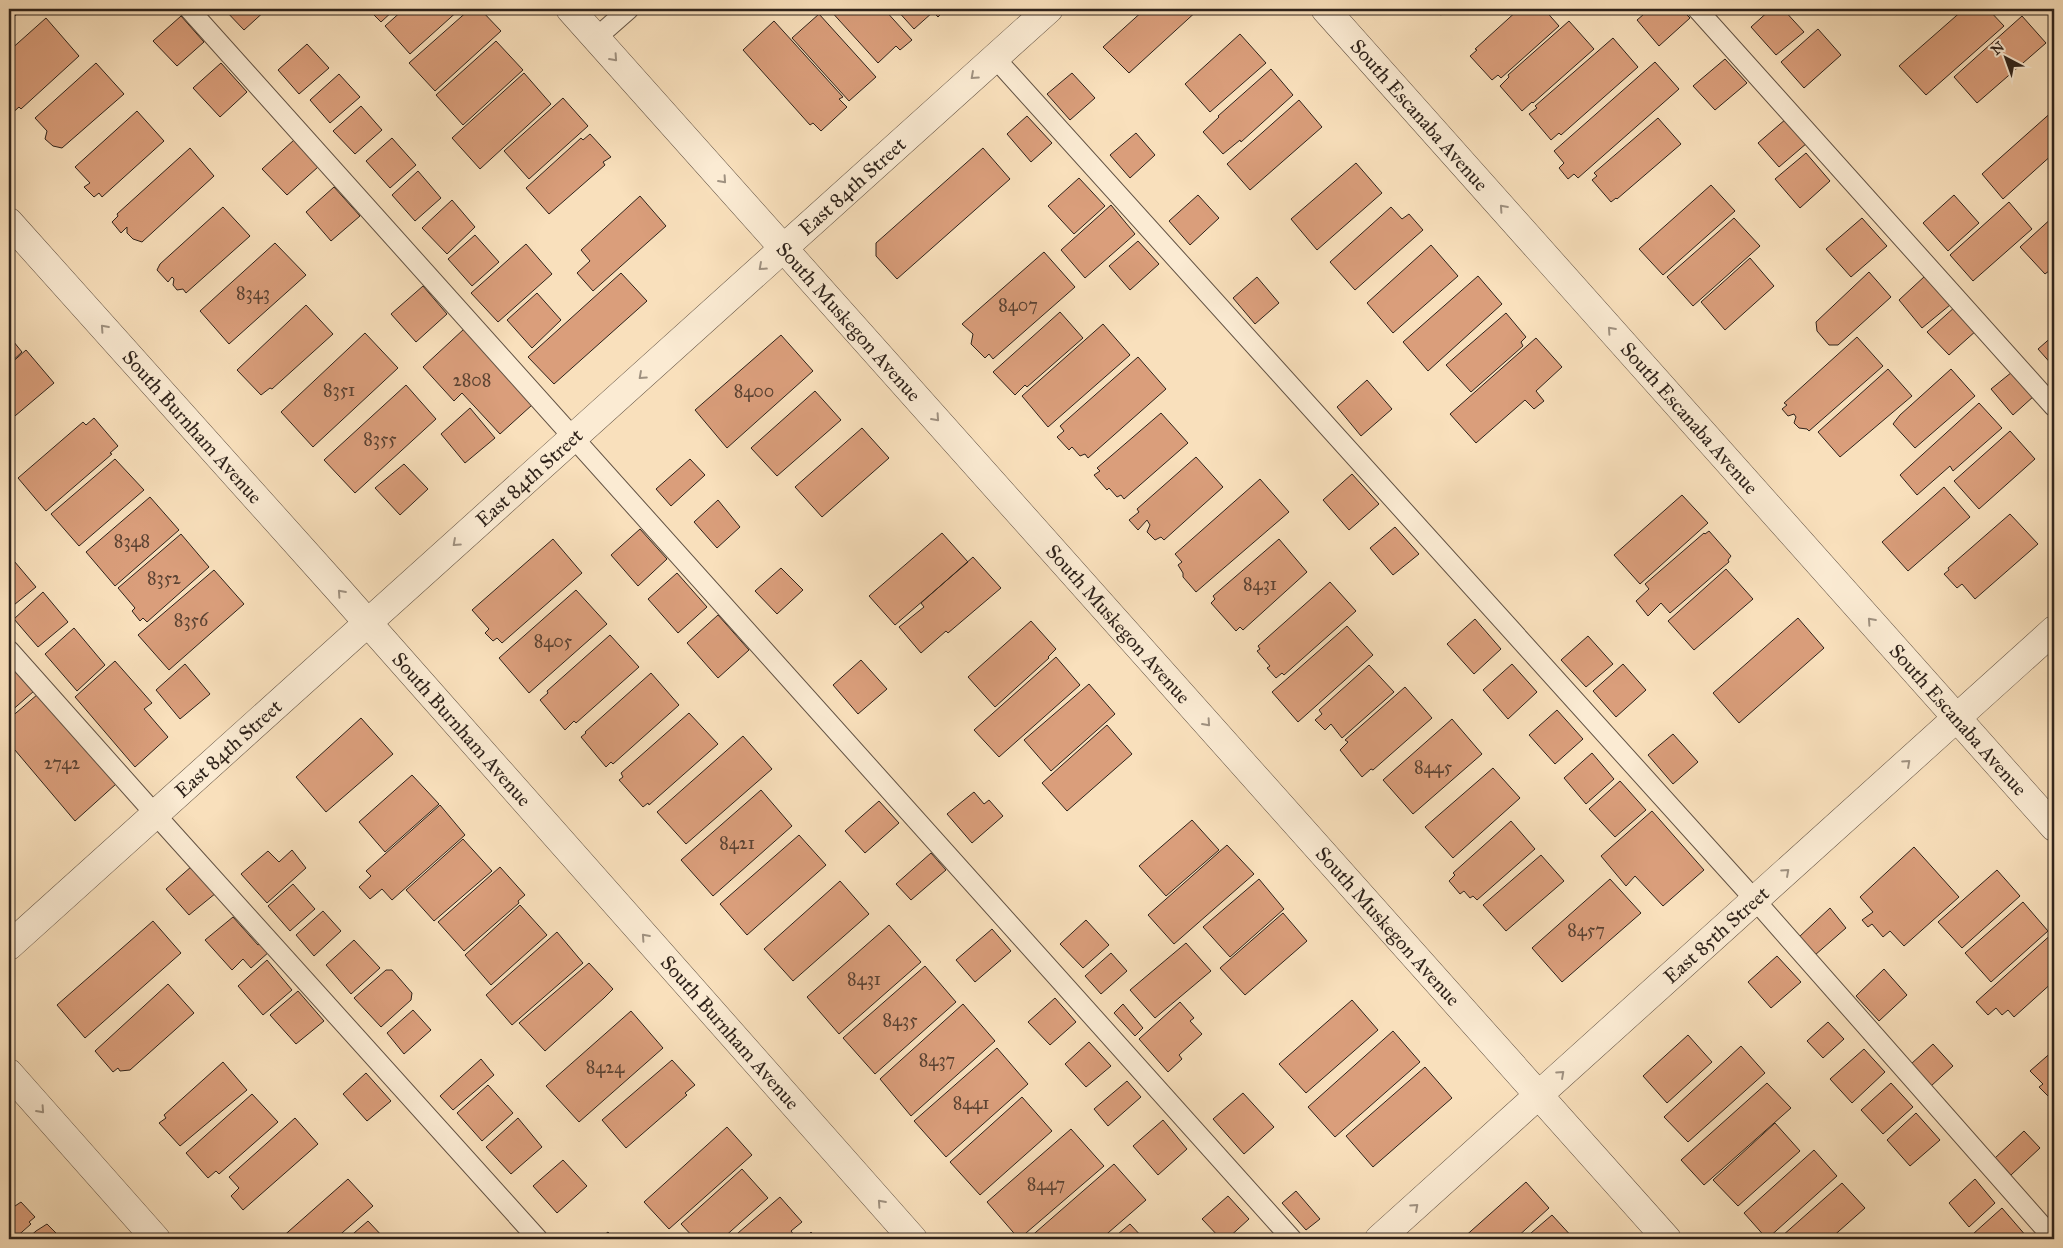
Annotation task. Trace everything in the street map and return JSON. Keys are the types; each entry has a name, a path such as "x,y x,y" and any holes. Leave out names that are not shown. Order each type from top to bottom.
{"street":[{"name":"South Muskegon Avenue","path":"570,9 1666,1239"},
{"name":"East 84th Street","path":"9,946 1049,9"},
{"name":"South Escanaba Avenue","path":"1325,9 2054,827"},
{"name":"South Burnham Avenue","path":"9,222 368,623 913,1239"},
{"name":"East 85th Street","path":"1378,1239 2054,630"},
{"path":"9,1073 156,1239"}],"lane":[{"path":"189,9 1292,1239"},
{"path":"596,38 629,9"},
{"path":"1697,9 2054,407"},
{"path":"995,58 1755,900 2054,1239"},
{"path":"9,650 538,1239"}],"building":[{"path":"9,9 23,9 9,21"},
{"path":"224,9 267,9 244,30"},
{"path":"368,9 395,9 381,22"},
{"path":"404,9 460,9 410,54 385,26"},
{"path":"470,9 480,9 501,31 435,91 409,63"},
{"path":"829,9 884,9 912,40 900,50 896,46 878,63"},
{"path":"896,9 946,9 938,17 933,12 914,29"},
{"path":"1145,9 1199,9 1129,73 1103,47"},
{"path":"1433,9 1448,9 1441,15"},
{"path":"1519,9 1544,9 1559,26 1501,78 1498,75 1492,80 1470,56 1477,50 1475,49"},
{"path":"1650,9 1681,9 1690,18 1659,46 1637,20"},
{"path":"1771,9 1783,9 1804,32 1776,55 1751,27"},
{"path":"1964,9 1988,9 2004,26 1926,95 1899,66"},
{"path":"819,14 876,77 849,101 792,38"},
{"path":"181,16 204,42 177,66 153,41"},
{"path":"2022,16 2046,43 1977,103 1954,77"},
{"path":"46,18 79,56 21,109 19,107 9,116 9,51"},
{"path":"774,21 843,97 839,99 847,107 821,131 813,123 810,125 743,50"},
{"path":"1569,21 1594,49 1522,111 1500,86 1509,77 1508,75"},
{"path":"1818,29 1841,55 1804,88 1781,62"},
{"path":"1240,34 1266,63 1210,112 1185,84"},
{"path":"1613,38 1638,67 1561,135 1559,133 1551,140 1529,114 1537,108 1535,106"},
{"path":"496,41 523,70 463,125 436,95"},
{"path":"307,44 329,68 299,94 278,70"},
{"path":"1725,59 1747,83 1715,110 1693,86"},
{"path":"1655,62 1679,89 1578,178 1574,174 1568,179 1559,168 1564,163 1554,151"},
{"path":"96,63 124,94 62,148 53,146 45,139 47,131 35,118"},
{"path":"221,63 247,92 220,117 193,88"},
{"path":"1271,69 1293,95 1241,142 1240,140 1223,154 1203,132 1218,116"},
{"path":"524,73 551,104 480,169 452,138"},
{"path":"1072,73 1095,98 1070,120 1047,94"},
{"path":"339,74 360,97 330,123 310,100"},
{"path":"563,98 588,126 529,179 504,151"},
{"path":"1299,100 1322,127 1250,190 1227,164"},
{"path":"361,106 382,130 355,154 333,131"},
{"path":"2054,110 2054,153 2003,199 1982,174"},
{"path":"137,111 164,141 102,197 99,193 94,197 84,187 90,183 75,167"},
{"path":"1027,116 1052,143 1031,162 1007,134"},
{"path":"1658,118 1681,144 1617,199 1611,202 1592,180 1597,176 1594,173"},
{"path":"1786,119 1807,143 1779,167 1758,143"},
{"path":"1136,133 1155,155 1130,178 1110,155"},
{"path":"590,134 611,157 603,162 605,165 549,214 526,188 581,138 583,140"},
{"path":"392,138 416,165 390,188 366,161"},
{"path":"294,140 318,167 287,195 262,169"},
{"path":"190,148 214,176 142,242 133,239 127,233 127,227 121,233 112,222 118,216 117,214"},
{"path":"983,148 1010,179 897,279 876,256 876,243"},
{"path":"1806,153 1830,181 1800,208 1775,179"},
{"path":"1356,163 1382,193 1317,250 1291,219"},
{"path":"418,171 441,198 415,221 392,195"},
{"path":"1079,178 1105,206 1074,234 1048,206"},
{"path":"1711,185 1735,211 1663,275 1639,249"},
{"path":"334,187 360,216 331,241 306,212"},
{"path":"1198,195 1219,218 1190,245 1169,221"},
{"path":"1954,195 1979,223 1948,251 1923,223"},
{"path":"640,196 666,226 593,291 577,273 590,261 581,250"},
{"path":"452,200 475,227 447,254 422,228"},
{"path":"2009,202 2032,229 1973,281 1950,255"},
{"path":"1111,205 1135,234 1085,278 1061,250"},
{"path":"223,207 250,236 186,293 183,289 177,290 173,285 174,279 172,277 168,282 157,270 160,264"},
{"path":"1391,207 1402,219 1409,214 1423,230 1355,290 1330,262"},
{"path":"2054,216 2054,267 2045,274 2020,247"},
{"path":"1734,218 1760,246 1693,306 1667,277"},
{"path":"1862,218 1887,246 1851,277 1826,249"},
{"path":"475,235 499,262 472,286 448,259"},
{"path":"1138,241 1159,264 1130,290 1109,266"},
{"path":"275,243 306,275 229,344 200,311"},
{"path":"526,244 552,274 498,322 471,293"},
{"path":"1431,245 1458,276 1393,333 1367,303"},
{"path":"1044,252 1075,287 993,359 989,354 985,358 971,344 973,334 962,324"},
{"path":"1750,258 1774,286 1725,330 1701,302"},
{"path":"1869,272 1891,297 1838,345 1829,345 1817,331 1816,322"},
{"path":"621,273 647,301 554,384 528,357"},
{"path":"1478,276 1502,304 1428,371 1403,342"},
{"path":"1925,276 1950,305 1922,328 1899,300"},
{"path":"1257,277 1279,303 1255,324 1233,298"},
{"path":"423,286 447,314 416,342 391,314"},
{"path":"537,293 561,320 532,348 507,320"},
{"path":"306,305 333,334 272,389 270,388 261,395 237,370"},
{"path":"1956,306 1977,330 1949,355 1927,332"},
{"path":"1060,312 1083,338 1027,387 1025,385 1015,395 993,372"},
{"path":"1506,313 1526,337 1521,342 1523,346 1471,392 1446,365"},
{"path":"1103,324 1130,355 1048,427 1022,396"},
{"path":"464,329 532,405 500,434 462,393 454,401 423,367"},
{"path":"365,333 398,368 313,447 281,412"},
{"path":"781,335 813,371 727,448 695,410"},
{"path":"2054,335 2054,367 2038,349"},
{"path":"9,336 22,352 9,364"},
{"path":"1857,337 1883,366 1809,431 1799,428 1794,423 1796,417 1794,414 1788,416 1782,409 1787,405 1784,403"},
{"path":"1536,338 1562,367 1536,391 1544,401 1534,409 1525,400 1476,443 1450,414"},
{"path":"26,350 54,383 9,421 9,365"},
{"path":"1138,357 1166,389 1088,458 1085,454 1080,456 1072,447 1069,450 1057,437 1064,431 1060,426"},
{"path":"1888,369 1912,396 1840,457 1818,432"},
{"path":"1951,369 1975,396 1915,448 1893,424 1900,415"},
{"path":"2012,372 2034,396 2013,415 1991,389"},
{"path":"1367,380 1392,409 1361,436 1337,407"},
{"path":"406,385 436,419 355,493 324,460"},
{"path":"815,391 841,420 777,476 751,448"},
{"path":"1979,403 2002,428 1953,471 1950,466 1917,495 1900,475"},
{"path":"470,408 495,438 465,463 441,434"},
{"path":"1161,413 1188,443 1124,499 1121,495 1117,497 1109,488 1107,490 1094,475 1100,471 1097,468"},
{"path":"94,418 118,446 110,453 112,454 46,511 18,478 83,422 86,425"},
{"path":"862,428 889,458 822,517 795,487"},
{"path":"2010,431 2035,459 1979,509 1954,481"},
{"path":"1196,457 1223,487 1164,540 1161,537 1155,540 1147,532 1150,525 1147,520 1138,530 1129,520 1139,512 1137,509"},
{"path":"115,459 144,490 79,546 51,514"},
{"path":"690,459 705,475 671,506 656,489"},
{"path":"404,464 428,489 400,515 375,488"},
{"path":"1352,474 1379,504 1349,530 1323,500"},
{"path":"1260,479 1289,512 1196,592 1183,577 1183,573 1178,565 1182,562 1175,554"},
{"path":"1944,487 1970,517 1908,571 1882,542"},
{"path":"1682,495 1708,523 1640,584 1614,555"},
{"path":"150,497 179,530 115,586 86,552"},
{"path":"718,500 740,527 717,548 694,522"},
{"path":"2010,514 2038,544 1975,599 1962,584 1957,588 1944,574 1949,570 1948,568"},
{"path":"1395,527 1419,554 1393,575 1370,548"},
{"path":"640,529 667,559 638,586 611,555"},
{"path":"1709,531 1731,556 1728,560 1729,562 1670,613 1661,603 1648,616 1636,601 1649,589 1645,584 1704,533"},
{"path":"942,533 968,562 895,625 869,596"},
{"path":"181,534 209,567 147,622 143,618 140,621 132,611 135,608 118,588"},
{"path":"553,539 582,573 502,643 497,638 493,641 485,633 489,629 472,610"},
{"path":"1279,539 1307,572 1243,630 1240,627 1236,631 1211,603 1215,599 1213,596"},
{"path":"9,555 36,587 9,609"},
{"path":"973,557 1001,588 948,633 946,631 921,653 899,627 924,607 921,603"},
{"path":"781,568 803,590 777,614 755,591"},
{"path":"1726,569 1753,599 1694,650 1668,621"},
{"path":"214,570 244,604 169,670 138,635"},
{"path":"677,573 707,607 678,633 648,599"},
{"path":"1330,582 1356,611 1284,675 1282,673 1276,678 1267,668 1270,666 1257,651 1260,649 1258,646"},
{"path":"576,590 607,624 529,693 499,658"},
{"path":"43,592 68,622 38,647 14,619"},
{"path":"718,615 749,650 718,678 687,643"},
{"path":"1798,618 1824,648 1739,723 1713,693"},
{"path":"1475,619 1501,649 1474,674 1447,644"},
{"path":"1031,621 1056,649 1049,658 995,707 968,677"},
{"path":"1347,626 1373,655 1298,722 1272,692"},
{"path":"74,628 105,665 77,691 45,654"},
{"path":"610,635 639,667 576,723 574,721 565,730 540,700 548,693 547,691"},
{"path":"1588,636 1613,664 1586,687 1561,660"},
{"path":"1056,657 1080,685 999,757 974,730"},
{"path":"861,660 887,689 858,714 833,685"},
{"path":"9,661 34,691 9,713"},
{"path":"115,661 152,703 144,709 168,737 135,767 75,697"},
{"path":"185,664 210,694 180,719 156,690"},
{"path":"1512,664 1537,692 1508,719 1483,690"},
{"path":"1623,664 1646,690 1616,717 1593,691"},
{"path":"1369,665 1394,692 1342,738 1331,724 1325,730 1315,720 1322,714 1319,710"},
{"path":"651,673 679,705 613,764 611,762 606,767 581,737"},
{"path":"1089,684 1115,714 1051,771 1024,740"},
{"path":"1405,687 1432,718 1373,770 1371,769 1362,777 1340,750 1348,742 1345,740"},
{"path":"38,694 116,784 75,821 9,743 9,719"},
{"path":"1557,710 1583,739 1555,764 1529,735"},
{"path":"689,713 718,744 649,805 648,803 643,807 619,780 623,777 621,773"},
{"path":"361,718 393,754 326,812 296,777"},
{"path":"1452,719 1482,754 1413,814 1383,780"},
{"path":"1107,725 1132,754 1067,811 1042,783"},
{"path":"1673,734 1698,762 1673,784 1648,755"},
{"path":"743,736 772,769 686,844 657,812"},
{"path":"1592,753 1614,779 1586,804 1564,778"},
{"path":"1493,768 1520,798 1453,858 1425,827"},
{"path":"412,775 439,804 385,852 359,822"},
{"path":"1620,781 1646,810 1615,837 1589,809"},
{"path":"761,790 792,826 713,896 681,860"},
{"path":"974,792 984,804 989,800 1003,816 972,843 947,814"},
{"path":"879,801 899,823 865,853 845,831"},
{"path":"440,805 465,835 392,900 382,889 370,899 359,887 371,876 366,871"},
{"path":"1652,811 1704,870 1663,906 1635,876 1626,886 1601,856"},
{"path":"1192,820 1219,850 1166,896 1139,866"},
{"path":"1511,821 1535,849 1477,900 1473,896 1470,898 1464,891 1460,894 1449,881 1455,875 1453,873"},
{"path":"799,835 826,865 747,935 720,904"},
{"path":"463,839 492,871 434,921 406,890"},
{"path":"1227,845 1254,874 1174,944 1148,915"},
{"path":"1914,847 1959,897 1904,946 1890,931 1883,937 1872,924 1868,927 1862,920 1873,912 1860,897"},
{"path":"292,850 306,868 267,903 241,874 268,851 279,862"},
{"path":"931,853 946,870 911,900 896,884"},
{"path":"1541,855 1564,881 1506,931 1483,905"},
{"path":"192,866 216,893 189,915 166,889"},
{"path":"500,867 525,895 518,901 519,903 464,951 438,922"},
{"path":"1997,870 2020,896 1962,948 1938,922"},
{"path":"1259,879 1284,909 1230,957 1203,927"},
{"path":"1610,879 1641,913 1562,982 1532,948"},
{"path":"840,881 869,914 793,981 764,949"},
{"path":"293,884 315,909 290,931 268,906"},
{"path":"2023,902 2048,931 1991,982 1965,953"},
{"path":"520,905 547,935 491,985 465,955"},
{"path":"1830,908 1846,928 1815,955 1799,937"},
{"path":"323,911 341,931 314,956 296,935"},
{"path":"1283,913 1307,941 1245,995 1220,968"},
{"path":"233,917 258,945 262,942 270,951 251,968 243,959 232,970 205,940"},
{"path":"1086,920 1109,945 1083,968 1060,944"},
{"path":"153,921 181,953 85,1038 57,1005"},
{"path":"889,925 921,962 839,1034 807,997"},
{"path":"992,929 1011,951 975,982 956,960"},
{"path":"557,932 583,963 512,1025 486,995"},
{"path":"2054,932 2054,981 2014,1017 2008,1010 2002,1015 1996,1008 1988,1015 1976,1002"},
{"path":"354,940 380,968 351,994 326,965"},
{"path":"1186,943 1211,971 1155,1018 1130,990"},
{"path":"1111,953 1127,971 1101,994 1085,976"},
{"path":"1777,956 1801,982 1771,1008 1748,982"},
{"path":"267,960 292,990 263,1015 238,986"},
{"path":"589,963 613,989 545,1051 519,1023"},
{"path":"925,966 956,1002 875,1074 843,1038"},
{"path":"1884,969 1907,995 1879,1021 1856,996"},
{"path":"386,970 392,970 412,993 411,1000 381,1027 354,998"},
{"path":"168,984 194,1013 130,1070 120,1071 118,1068 113,1072 95,1051"},
{"path":"298,991 324,1021 296,1044 270,1015"},
{"path":"1055,998 1076,1022 1050,1045 1028,1022"},
{"path":"1352,1000 1378,1030 1306,1093 1279,1064"},
{"path":"1180,1002 1194,1018 1190,1021 1202,1034 1179,1055 1182,1059 1168,1072 1139,1039"},
{"path":"963,1004 995,1041 911,1116 880,1079"},
{"path":"1123,1004 1143,1028 1135,1036 1114,1013"},
{"path":"413,1010 431,1030 404,1054 387,1033"},
{"path":"631,1011 663,1048 579,1122 546,1086"},
{"path":"1828,1022 1844,1039 1823,1058 1807,1041"},
{"path":"1393,1031 1420,1062 1335,1137 1308,1107"},
{"path":"1688,1035 1712,1062 1667,1103 1643,1076"},
{"path":"1089,1042 1111,1066 1086,1087 1065,1064"},
{"path":"1933,1044 1953,1066 1931,1086 1911,1064"},
{"path":"1741,1046 1765,1073 1688,1142 1664,1117"},
{"path":"997,1048 1028,1084 946,1157 914,1121"},
{"path":"1864,1049 1885,1072 1852,1103 1830,1079"},
{"path":"2054,1050 2054,1098 2051,1094 2048,1096 2039,1087 2043,1084 2030,1071"},
{"path":"481,1059 494,1075 453,1110 440,1096"},
{"path":"672,1060 695,1085 685,1093 687,1095 626,1148 602,1120"},
{"path":"223,1062 247,1090 180,1146 159,1123 166,1118 164,1115"},
{"path":"1425,1067 1452,1098 1373,1167 1346,1136"},
{"path":"366,1073 391,1101 367,1121 343,1094"},
{"path":"1127,1081 1141,1097 1108,1126 1094,1109"},
{"path":"1767,1083 1791,1108 1704,1185 1681,1160"},
{"path":"1891,1083 1913,1107 1883,1134 1861,1110"},
{"path":"488,1085 513,1113 482,1141 457,1113"},
{"path":"1243,1093 1274,1127 1244,1154 1213,1119"},
{"path":"252,1094 278,1122 219,1174 216,1171 208,1178 186,1153"},
{"path":"1022,1097 1052,1131 980,1195 950,1162"},
{"path":"1916,1113 1940,1140 1910,1166 1887,1140"},
{"path":"295,1118 318,1144 243,1210 231,1196 239,1188 229,1177"},
{"path":"518,1118 542,1147 511,1174 486,1147"},
{"path":"1163,1120 1187,1149 1158,1175 1133,1146"},
{"path":"1775,1123 1800,1151 1738,1206 1713,1180"},
{"path":"727,1127 752,1155 669,1229 644,1202"},
{"path":"1071,1129 1104,1166 1019,1239 987,1202"},
{"path":"2024,1131 2040,1148 2011,1175 1995,1158"},
{"path":"1814,1150 1837,1176 1767,1239 1744,1213"},
{"path":"563,1160 587,1186 557,1213 533,1186"},
{"path":"1114,1164 1146,1200 1101,1239 1028,1239"},
{"path":"742,1169 768,1198 722,1239 695,1239 681,1224"},
{"path":"348,1179 373,1206 335,1239 280,1239"},
{"path":"1975,1179 1995,1203 1969,1227 1949,1203"},
{"path":"1526,1182 1549,1208 1515,1239 1462,1239"},
{"path":"1842,1183 1865,1208 1830,1239 1785,1239 1782,1236"},
{"path":"1296,1191 1320,1219 1306,1230 1282,1203"},
{"path":"1228,1196 1249,1219 1227,1239 1221,1239 1202,1219"},
{"path":"780,1197 802,1222 791,1231 794,1235 789,1239 731,1239"},
{"path":"9,1199 15,1206 21,1202 35,1217 29,1222 31,1224 14,1239 9,1239"},
{"path":"2002,1208 2027,1237 2024,1239 1977,1239 1973,1234"},
{"path":"1552,1215 1574,1239 1524,1239"},
{"path":"368,1221 385,1239 347,1239"},
{"path":"47,1224 62,1239 27,1239 36,1231"},
{"path":"1130,1224 1144,1239 1112,1239"},
{"path":"608,1232 614,1239 599,1239"},
{"path":"811,1232 818,1239 804,1239"}]}
